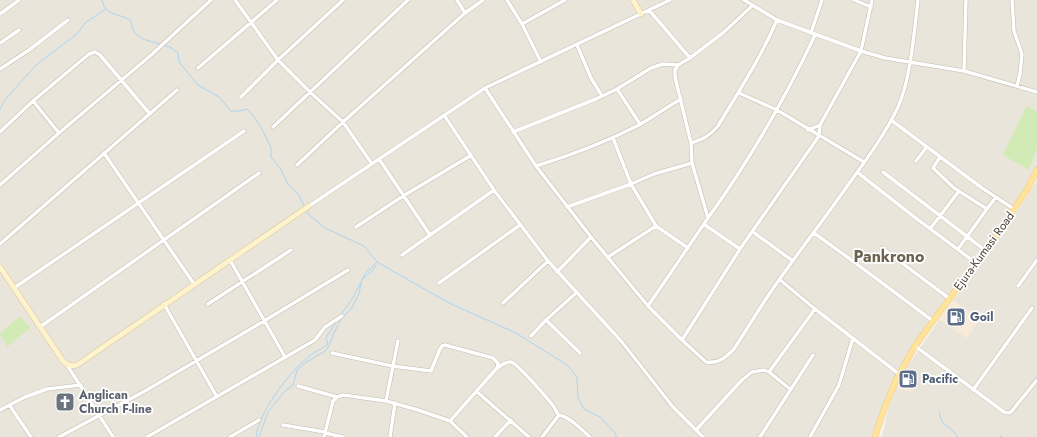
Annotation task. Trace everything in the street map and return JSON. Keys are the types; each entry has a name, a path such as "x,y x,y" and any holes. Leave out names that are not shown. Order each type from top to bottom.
{"main road":[{"name":"Ejura-Kumasi Road","path":"878,436 883,412 899,374 933,321 986,251 1014,210 1037,170"}],"street":[{"path":"0,14 19,0"},
{"path":"0,186 59,133 150,56 170,36 211,0"},
{"path":"235,0 278,60 343,122 372,164"},
{"path":"198,68 251,24 277,0"},
{"path":"241,97 278,60 343,0"},
{"path":"273,126 408,0"},
{"path":"457,0 465,13"},
{"path":"297,165 465,13 483,0"},
{"path":"507,0 522,24 541,62"},
{"path":"522,24 565,0"},
{"path":"633,0 641,14"},
{"path":"67,365 77,365 164,304 485,88 670,0"},
{"path":"744,0 777,20 861,52 885,58 964,71 1037,92"},
{"path":"811,33 822,0"},
{"path":"854,0 871,7"},
{"path":"682,340 740,249 819,136 820,124 861,52 872,0"},
{"path":"485,88 536,166 608,258 648,306 682,340 706,362 713,363 725,358 734,349 779,280 864,162 891,120 901,99 910,62 918,0"},
{"path":"964,71 966,0"},
{"path":"1012,0 1014,31 1022,54 1017,86"},
{"path":"513,132 602,96 617,89 651,68 663,64 678,65 690,58 733,25 752,6"},
{"path":"649,10 690,58"},
{"path":"0,69 29,50 68,20"},
{"path":"691,143 703,139 711,134 718,126 739,93 769,38 777,20"},
{"path":"0,43 19,30"},
{"path":"648,306 705,225 708,218 735,179 777,110 815,35"},
{"path":"577,45 591,78 602,96"},
{"path":"0,132 33,101 92,52 100,55 150,114"},
{"path":"678,65 675,77 691,143 692,163 708,218"},
{"path":"617,89 640,124"},
{"path":"0,244 177,90"},
{"path":"739,93 777,110 808,130 864,162"},
{"path":"536,166 563,158 613,138 640,124 681,99"},
{"path":"33,101 59,133"},
{"path":"444,115 494,190 548,261 622,342 673,407 703,437"},
{"path":"891,120 926,148 1014,210"},
{"path":"808,130 820,124"},
{"path":"14,288 244,131"},
{"path":"613,138 631,184 656,226 688,248"},
{"path":"916,161 926,148"},
{"path":"104,153 194,284"},
{"path":"356,227 403,196 470,156"},
{"path":"940,157 933,168 959,191 987,209"},
{"path":"379,159 430,235"},
{"path":"567,207 654,174 692,163"},
{"path":"857,172 976,263"},
{"path":"883,172 986,251"},
{"path":"40,327 260,173"},
{"path":"402,255 494,190"},
{"path":"930,229 959,191"},
{"path":"958,249 996,197"},
{"path":"439,283 520,225"},
{"path":"705,225 740,249"},
{"path":"608,258 656,226"},
{"path":"753,232 793,261"},
{"path":"814,233 933,321"},
{"path":"557,272 591,237"},
{"path":"882,248 950,299"},
{"path":"208,304 291,250"},
{"path":"230,260 285,357"},
{"path":"1018,286 1037,260"},
{"path":"503,303 548,261"},
{"path":"0,267 63,362 67,365 81,385 113,437"},
{"path":"60,437 99,414 145,391 348,270"},
{"path":"779,280 899,374"},
{"path":"531,336 546,320 576,293"},
{"path":"164,304 217,397"},
{"path":"974,390 1032,308"},
{"path":"769,372 815,309"},
{"path":"147,437 315,340 325,327 342,316"},
{"path":"546,320 580,353"},
{"path":"810,437 839,385 853,338"},
{"path":"386,401 398,341"},
{"path":"332,353 392,366 431,371 440,349 442,346 445,346 493,358 498,363 497,368"},
{"path":"916,346 1004,412 1008,413 1014,408 1037,380"},
{"path":"760,437 813,355"},
{"path":"450,421 497,368 510,362 516,364 559,415 568,419 590,437"},
{"path":"696,430 742,380 752,372 764,370 769,372 790,389"},
{"path":"0,410 25,397 48,389 81,385"},
{"path":"298,386 337,397 343,395 395,403 450,421 467,437"},
{"path":"476,391 529,437"},
{"path":"325,434 331,407 337,397"},
{"path":"390,437 395,403"},
{"path":"10,406 31,437"},
{"path":"542,437 559,415"},
{"path":"230,437 259,420"},
{"path":"495,437 511,420"},
{"path":"283,425 343,437"}],"shaded area":[{"path":"0,0 1037,0 1037,169 1032,180 899,372 875,437 0,437"},
{"path":"1037,181 1037,437 882,437 887,413 896,388 905,370 939,320 1008,225"},
{"path":"953,300 980,319 967,338 939,320"},
{"path":"905,370 919,376 912,392 896,388"}],"green space":[{"path":"1027,105 1037,112 1037,148 1029,170 1003,155"},
{"path":"20,316 30,328 7,347 0,333"}],"waterway":[{"path":"102,0 105,8 109,11 131,21 132,27 137,35 145,40 160,44"},
{"path":"0,109 5,100 36,65 78,33 85,23 106,9"},
{"path":"163,45 170,47 178,53 179,62 198,85 219,97 231,111 247,109 255,118 271,148 271,157 280,168 288,184 298,194 305,207"},
{"path":"306,210 309,215 325,228 364,246 377,262 449,303 516,333 567,365 577,377 578,398 584,409 600,417 616,434 616,437"},
{"path":"340,316 354,296 365,274 376,263"},
{"path":"362,280 373,270 376,265"},
{"path":"259,437 268,412 284,392 293,385 297,370 305,363 325,351 329,346 341,319 351,309 359,294 361,283"},
{"path":"256,437 262,417 268,405 283,383 309,356 328,344 326,338 336,322"},
{"path":"939,412 942,422 958,437"}],"place":[{"name":"Goil","path":"956,317"},
{"name":"Pacific","path":"908,379"},
{"name":"Anglican Church F-line","path":"65,402"}],"district":[{"name":"Pankrono","path":"889,256"}]}
